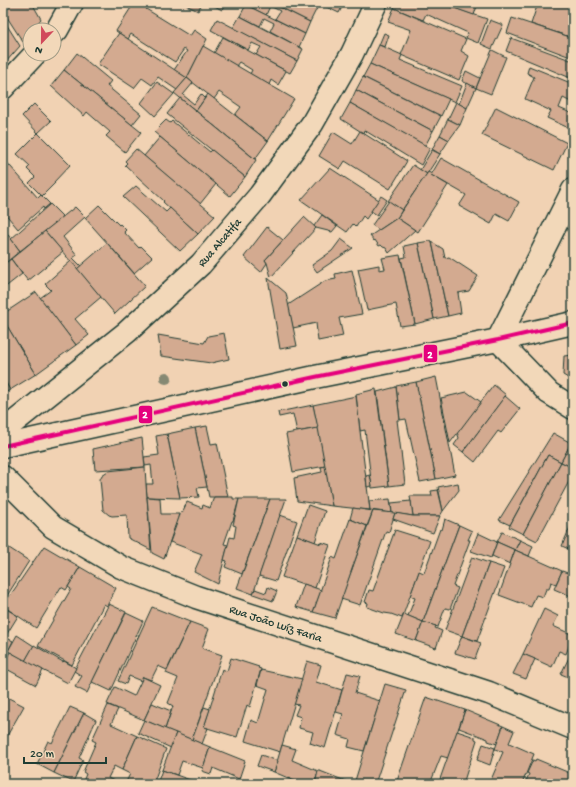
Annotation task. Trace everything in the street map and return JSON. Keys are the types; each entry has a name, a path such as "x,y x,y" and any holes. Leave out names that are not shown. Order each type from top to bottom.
{"street":[{"path":"61,22 72,3"},
{"name":"Rua Alcatifa","path":"3,431 127,332 201,264 260,195 312,124 352,54 376,3"},
{"path":"3,88 27,62"},
{"path":"498,340 573,190"},
{"path":"3,446 315,377 498,340 573,323"},
{"path":"498,340 549,393 573,408"},
{"name":"Rua João Luíz Faria","path":"3,476 53,527 121,567 196,597 489,693 573,728"}],"building":[{"path":"3,3 32,3 41,19 39,22 22,22 22,40 3,11"},
{"path":"134,3 150,3 146,9 190,36 194,30 207,39 187,78 174,70 187,51 184,49 175,62 131,34 128,39 116,31"},
{"path":"182,3 202,3 198,11"},
{"path":"209,3 225,3 222,10"},
{"path":"247,3 272,3 310,22 305,34 275,19 280,11 270,6 266,15 246,5"},
{"path":"272,3 307,3 317,8 310,22"},
{"path":"318,3 344,3 339,13"},
{"path":"395,3 440,3 487,19 478,43 466,38 468,33 426,14 423,20 394,8"},
{"path":"440,3 478,3 474,15"},
{"path":"538,3 573,3 573,38 531,24"},
{"path":"246,5 305,34 299,47 270,31 274,23 264,18 260,26 240,16"},
{"path":"394,8 466,39 461,51 469,56 459,80 401,55 411,30 388,22"},
{"path":"240,16 303,49 297,61 233,28"},
{"path":"512,18 573,38 573,58 507,33"},
{"path":"3,19 20,46 5,63 3,59"},
{"path":"217,19 297,61 290,73 256,55 261,47 252,43 248,50 211,30"},
{"path":"490,20 503,25 492,49 481,44"},
{"path":"119,33 187,78 177,90 158,77 152,85 142,78 134,88 98,64"},
{"path":"384,33 389,35 385,47 379,45"},
{"path":"223,37 286,71 278,85 271,80 269,85 250,74 252,70 239,62 236,66 214,53"},
{"path":"511,38 573,61 573,79 506,51"},
{"path":"379,45 402,55 400,60 462,86 455,102 370,64"},
{"path":"203,46 294,99 268,141 235,115 241,107 219,92 214,99 187,78"},
{"path":"492,50 506,57 491,94 476,88"},
{"path":"77,53 111,81 107,86 141,114 132,125 64,70"},
{"path":"370,64 449,99 441,116 363,77"},
{"path":"529,66 573,84 573,97 571,102 563,98 559,108 573,114 573,130 547,118 551,111 525,99 534,77 527,73"},
{"path":"64,70 141,132 125,152 106,136 110,132 87,112 84,116 51,86"},
{"path":"466,71 480,78 476,88 462,81"},
{"path":"363,77 441,116 433,131 356,90"},
{"path":"187,78 193,83 183,95 194,104 201,94 205,98 196,111 174,93"},
{"path":"157,82 174,94 155,116 141,103"},
{"path":"467,83 476,88 467,108 459,104"},
{"path":"356,90 433,131 425,146 350,103"},
{"path":"208,94 268,141 255,159 196,111"},
{"path":"180,98 256,160 245,177 167,114"},
{"path":"456,102 467,108 460,125 448,119"},
{"path":"350,103 430,148 421,165 364,130 363,133 341,119"},
{"path":"34,104 51,121 38,133 22,116"},
{"path":"496,107 567,143 554,170 482,135"},
{"path":"448,119 460,125 449,140 440,135"},
{"path":"166,120 170,123 172,121 210,152 212,150 245,177 230,196 154,132"},
{"path":"360,131 407,161 390,189 345,161 340,169 319,156 333,132 352,144"},
{"path":"38,133 70,165 42,196 29,183 35,177 27,169 30,166 17,154"},
{"path":"440,135 449,140 440,154 432,149"},
{"path":"160,137 216,184 200,204 144,156"},
{"path":"136,149 215,216 198,234 125,165 127,163 125,161"},
{"path":"432,150 440,154 427,174 420,170"},
{"path":"441,158 519,202 509,221 496,214 491,224 459,206 466,195 431,175"},
{"path":"4,159 38,198 41,195 50,204 44,209 43,207 18,229 3,211"},
{"path":"413,165 427,174 402,210 388,201"},
{"path":"330,168 379,200 366,219 363,216 356,227 353,224 347,232 301,200"},
{"path":"428,172 448,185 418,232 397,218"},
{"path":"136,186 166,212 170,208 198,234 180,251 123,197"},
{"path":"381,196 387,200 377,215 371,211"},
{"path":"389,201 402,210 397,218 379,230 372,225"},
{"path":"50,204 63,217 20,251 11,239"},
{"path":"99,205 126,230 124,232 139,248 141,246 152,257 134,273 85,218"},
{"path":"75,207 85,217 63,237 77,255 73,258 81,266 77,269 45,231"},
{"path":"322,215 337,226 332,232 316,228 314,226"},
{"path":"304,217 316,228 271,277 265,260"},
{"path":"397,218 415,230 389,253 386,248 381,245 379,246 370,236"},
{"path":"267,227 283,240 265,260 267,263 261,272 244,257"},
{"path":"3,228 20,251 3,265"},
{"path":"45,231 63,252 28,281 11,259"},
{"path":"341,239 353,248 317,272 312,265 332,251"},
{"path":"432,242 448,316 434,319 418,243"},
{"path":"432,242 443,249 445,258 449,257 478,276 469,291 458,293 461,313 448,316"},
{"path":"107,243 145,286 115,314 77,269"},
{"path":"418,243 434,319 415,324 401,258 406,257 404,246"},
{"path":"400,255 415,324 400,326 396,304 367,310 358,269 379,265 379,270 385,269 382,258"},
{"path":"11,259 22,274 3,289 3,265"},
{"path":"71,261 101,297 75,319 89,335 76,345 40,298 51,290 45,284"},
{"path":"352,270 362,314 339,318 343,336 318,341 316,323 293,328 288,305 325,281 336,279 335,274"},
{"path":"268,278 286,293 297,346 280,349"},
{"path":"36,292 76,345 36,374 3,319 3,314"},
{"path":"3,319 36,374 10,390 3,378"},
{"path":"224,333 229,359 211,363 161,356 158,335 204,343 208,336"},
{"path":"573,355 573,381 563,375 564,356"},
{"path":"436,377 455,475 436,479 416,382"},
{"path":"3,378 10,390 3,394"},
{"path":"416,382 436,479 420,482 406,419 400,420 396,386"},
{"path":"494,385 506,395 463,452 454,445 459,438 457,432"},
{"path":"396,387 400,420 397,420 405,484 389,486 377,392"},
{"path":"376,389 389,486 372,488 365,430 360,431 356,394"},
{"path":"467,392 481,402 450,443 441,398"},
{"path":"356,396 370,510 332,506 313,405"},
{"path":"505,396 520,409 501,433 498,431 475,462 463,452"},
{"path":"313,405 318,428 297,432 293,414 279,417 278,412"},
{"path":"207,426 211,444 217,443 228,497 209,497 195,428"},
{"path":"195,428 207,487 197,488 199,497 180,498 167,434"},
{"path":"318,428 325,466 293,472 286,434"},
{"path":"553,433 571,443 561,462 548,455 510,525 499,520"},
{"path":"167,434 180,498 147,497 146,484 153,484 151,465 145,466 144,457 159,455 156,436"},
{"path":"142,438 145,467 95,470 93,449"},
{"path":"571,443 573,444 573,468 561,462"},
{"path":"548,455 561,462 523,534 509,527"},
{"path":"561,462 573,468 573,474 537,541 523,534"},
{"path":"325,466 332,506 297,501 294,478 322,472 321,467"},
{"path":"145,467 151,550 128,538 127,515 112,516 103,510 100,479 102,475 108,471"},
{"path":"370,475 372,486 367,487 366,476"},
{"path":"458,483 459,490 443,511 438,487"},
{"path":"438,490 443,511 440,516 413,516 410,496 432,496 431,491"},
{"path":"147,497 160,498 161,514 179,514 164,559 152,553"},
{"path":"214,497 233,497 233,499 239,499 233,521 224,544 228,545 218,584 194,572 202,554 170,542 181,512 182,513 187,502 202,508 203,505 210,508"},
{"path":"239,499 270,499 242,574 225,567 227,561 224,560 230,537 234,538 236,526 233,525"},
{"path":"270,499 286,499 253,594 237,588"},
{"path":"390,499 392,513 370,510 369,501"},
{"path":"411,501 413,516 392,513 391,503"},
{"path":"308,505 325,511 315,542 297,535"},
{"path":"353,508 373,511 367,526 350,519"},
{"path":"373,511 395,513 389,532 386,531 360,605 341,599"},
{"path":"395,513 413,516 440,516 433,533 393,519"},
{"path":"280,515 297,521 276,581 259,576"},
{"path":"350,519 367,526 335,618 313,612 332,557 336,559"},
{"path":"445,519 459,525 423,622 408,616 415,598 410,596 419,571 424,573"},
{"path":"573,520 573,551 562,546"},
{"path":"459,525 472,531 453,586 458,588 450,609 445,608 438,627 423,622"},
{"path":"395,530 430,541 402,618 367,607 368,603 365,602 369,590 373,591"},
{"path":"502,532 520,540 515,550 497,542"},
{"path":"478,533 497,542 491,558 471,551"},
{"path":"297,535 321,544 321,542 330,545 315,588 282,577"},
{"path":"520,540 533,546 529,556 515,550"},
{"path":"497,542 515,550 510,564 492,556"},
{"path":"3,544 29,561 3,602"},
{"path":"44,546 80,567 66,590 61,587 36,628 3,606"},
{"path":"515,550 562,571 556,584 551,582 549,589 546,589 543,597 536,595 531,607 499,595"},
{"path":"472,557 489,563 462,636 445,630"},
{"path":"489,563 504,568 477,641 462,636"},
{"path":"80,567 116,588 107,606 104,604 72,665 38,646 71,589 68,587"},
{"path":"562,571 573,575 573,597 554,589"},
{"path":"304,584 321,590 313,612 296,607"},
{"path":"268,587 277,591 273,601 253,594 255,589 266,593"},
{"path":"109,604 126,612 87,693 75,687 82,676 74,671"},
{"path":"3,607 18,616 5,637 13,641 8,651 3,649"},
{"path":"152,607 190,622 167,670 158,666 151,680 143,677 141,681 129,676 126,684 118,681"},
{"path":"544,609 558,616 553,626 573,635 566,654 559,651 552,667 523,654"},
{"path":"126,613 143,621 111,691 92,682"},
{"path":"404,614 423,622 416,641 396,634"},
{"path":"190,622 209,629 202,648 222,655 192,740 165,729 173,706 168,703 178,678 166,673"},
{"path":"423,622 436,626 435,628 442,631 436,648 416,641"},
{"path":"17,635 34,646 25,661 8,651"},
{"path":"462,636 481,643 475,659 455,653"},
{"path":"34,645 76,668 68,683 25,661"},
{"path":"573,649 573,679 561,674"},
{"path":"10,652 43,670 36,685 3,667 3,664"},
{"path":"523,654 535,659 526,679 513,674"},
{"path":"231,658 261,669 250,707 247,705 237,737 204,727 222,669 227,671"},
{"path":"307,661 321,665 316,682 342,690 325,748 310,743 313,732 299,728 301,717 295,715 299,705 294,704"},
{"path":"261,670 302,679 280,752 245,741 251,720 258,723 268,689 257,685"},
{"path":"347,673 360,676 355,693 380,701 364,751 348,747 350,739 337,735 343,714 336,712"},
{"path":"143,677 160,685 144,720 107,704 115,687 134,696"},
{"path":"385,684 406,690 375,784 354,784"},
{"path":"3,695 24,706 3,743"},
{"path":"426,697 465,710 448,758 441,756 430,784 396,784"},
{"path":"152,703 171,711 165,729 144,720"},
{"path":"108,705 118,709 111,724 137,736 122,770 114,766 108,778 116,782 116,784 82,784 86,774 83,772 96,742 92,740"},
{"path":"70,707 84,713 54,773 37,764 48,741 52,743"},
{"path":"204,707 210,709 204,727 208,728 202,744 192,740"},
{"path":"465,710 503,726 497,744 459,728"},
{"path":"84,713 96,720 79,758 83,760 73,782 54,773"},
{"path":"144,720 176,733 171,748 138,733"},
{"path":"503,726 514,731 509,743 534,754 522,784 496,784 490,782 503,752 495,749"},
{"path":"457,731 475,737 477,740 463,784 453,784 440,779"},
{"path":"176,733 210,747 203,768 182,761 177,775 162,770"},
{"path":"137,736 166,749 153,784 125,784 130,774 122,770"},
{"path":"483,744 495,748 490,765 477,760"},
{"path":"282,745 296,749 292,760 318,771 315,784 302,784 274,772"},
{"path":"210,747 245,761 239,779 213,768 211,774 202,771"},
{"path":"261,755 278,761 274,772 257,766"},
{"path":"536,759 572,774 572,784 525,784 529,774 527,773 533,760 535,761"},
{"path":"162,770 193,781 192,784 157,784"},
{"path":"318,771 320,771 353,784 315,784"}],"transit line":[{"name":"2","path":"3,446 315,377 498,340 573,323"}]}
